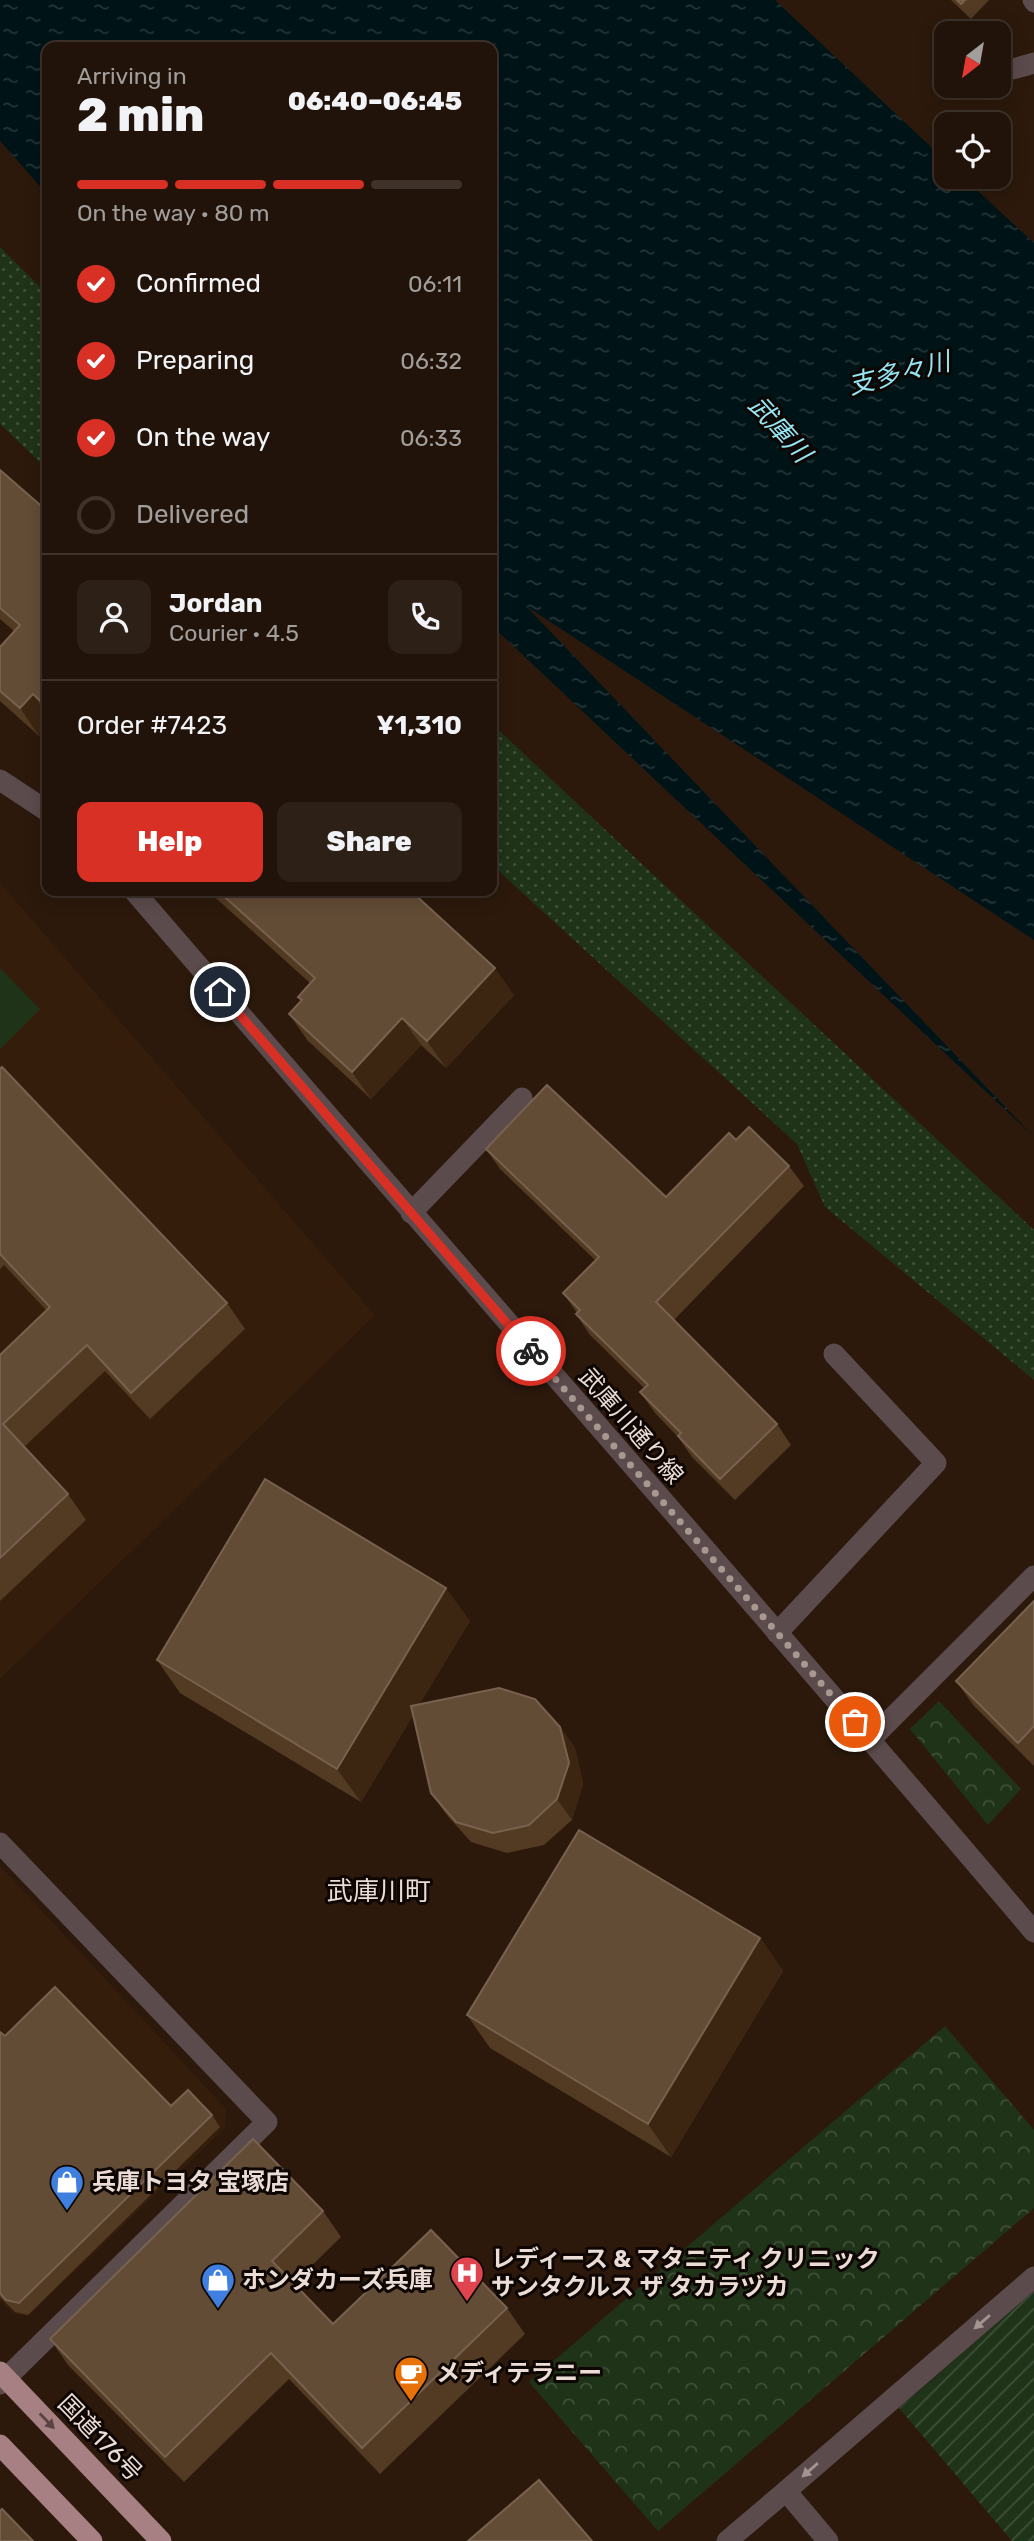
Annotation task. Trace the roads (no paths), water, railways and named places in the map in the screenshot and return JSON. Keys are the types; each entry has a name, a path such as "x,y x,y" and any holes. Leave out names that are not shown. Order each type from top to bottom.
{"highway":[{"name":"国道176号","path":"2,2378 161,2541"},
{"path":"0,2445 92,2541"}],"street":[{"path":"1013,69 1034,63"},
{"path":"0,780 42,808"},
{"name":"武庫川通り線","path":"138,896 871,1740 1034,1932"},
{"path":"411,1213 522,1098"},
{"path":"777,1633 936,1463 834,1354"},
{"path":"871,1740 1034,1576"},
{"path":"0,1843 267,2123 2,2378"},
{"path":"727,2541 1034,2277"},
{"path":"786,2491 828,2541"}],"water":[{"path":"0,0 775,0 934,150 934,189 976,189 1034,243 1034,940 526,606 1034,1137 497,631 497,42 42,42 42,188 0,141"}],"place":[{"name":"兵庫トヨタ 宝塚店","path":"67,2212"},
{"name":"レディース & マタニティ クリニック サンタクルス ザ タカラヅカ","path":"467,2303"},
{"name":"ホンダカーズ兵庫","path":"218,2310"},
{"name":"メディテラニー","path":"411,2403"}],"district":[{"name":"武庫川町","path":"379,1891"}],"water label":[{"name":"支多々川","path":"899,373"},
{"name":"武庫川","path":"780,429"}]}
